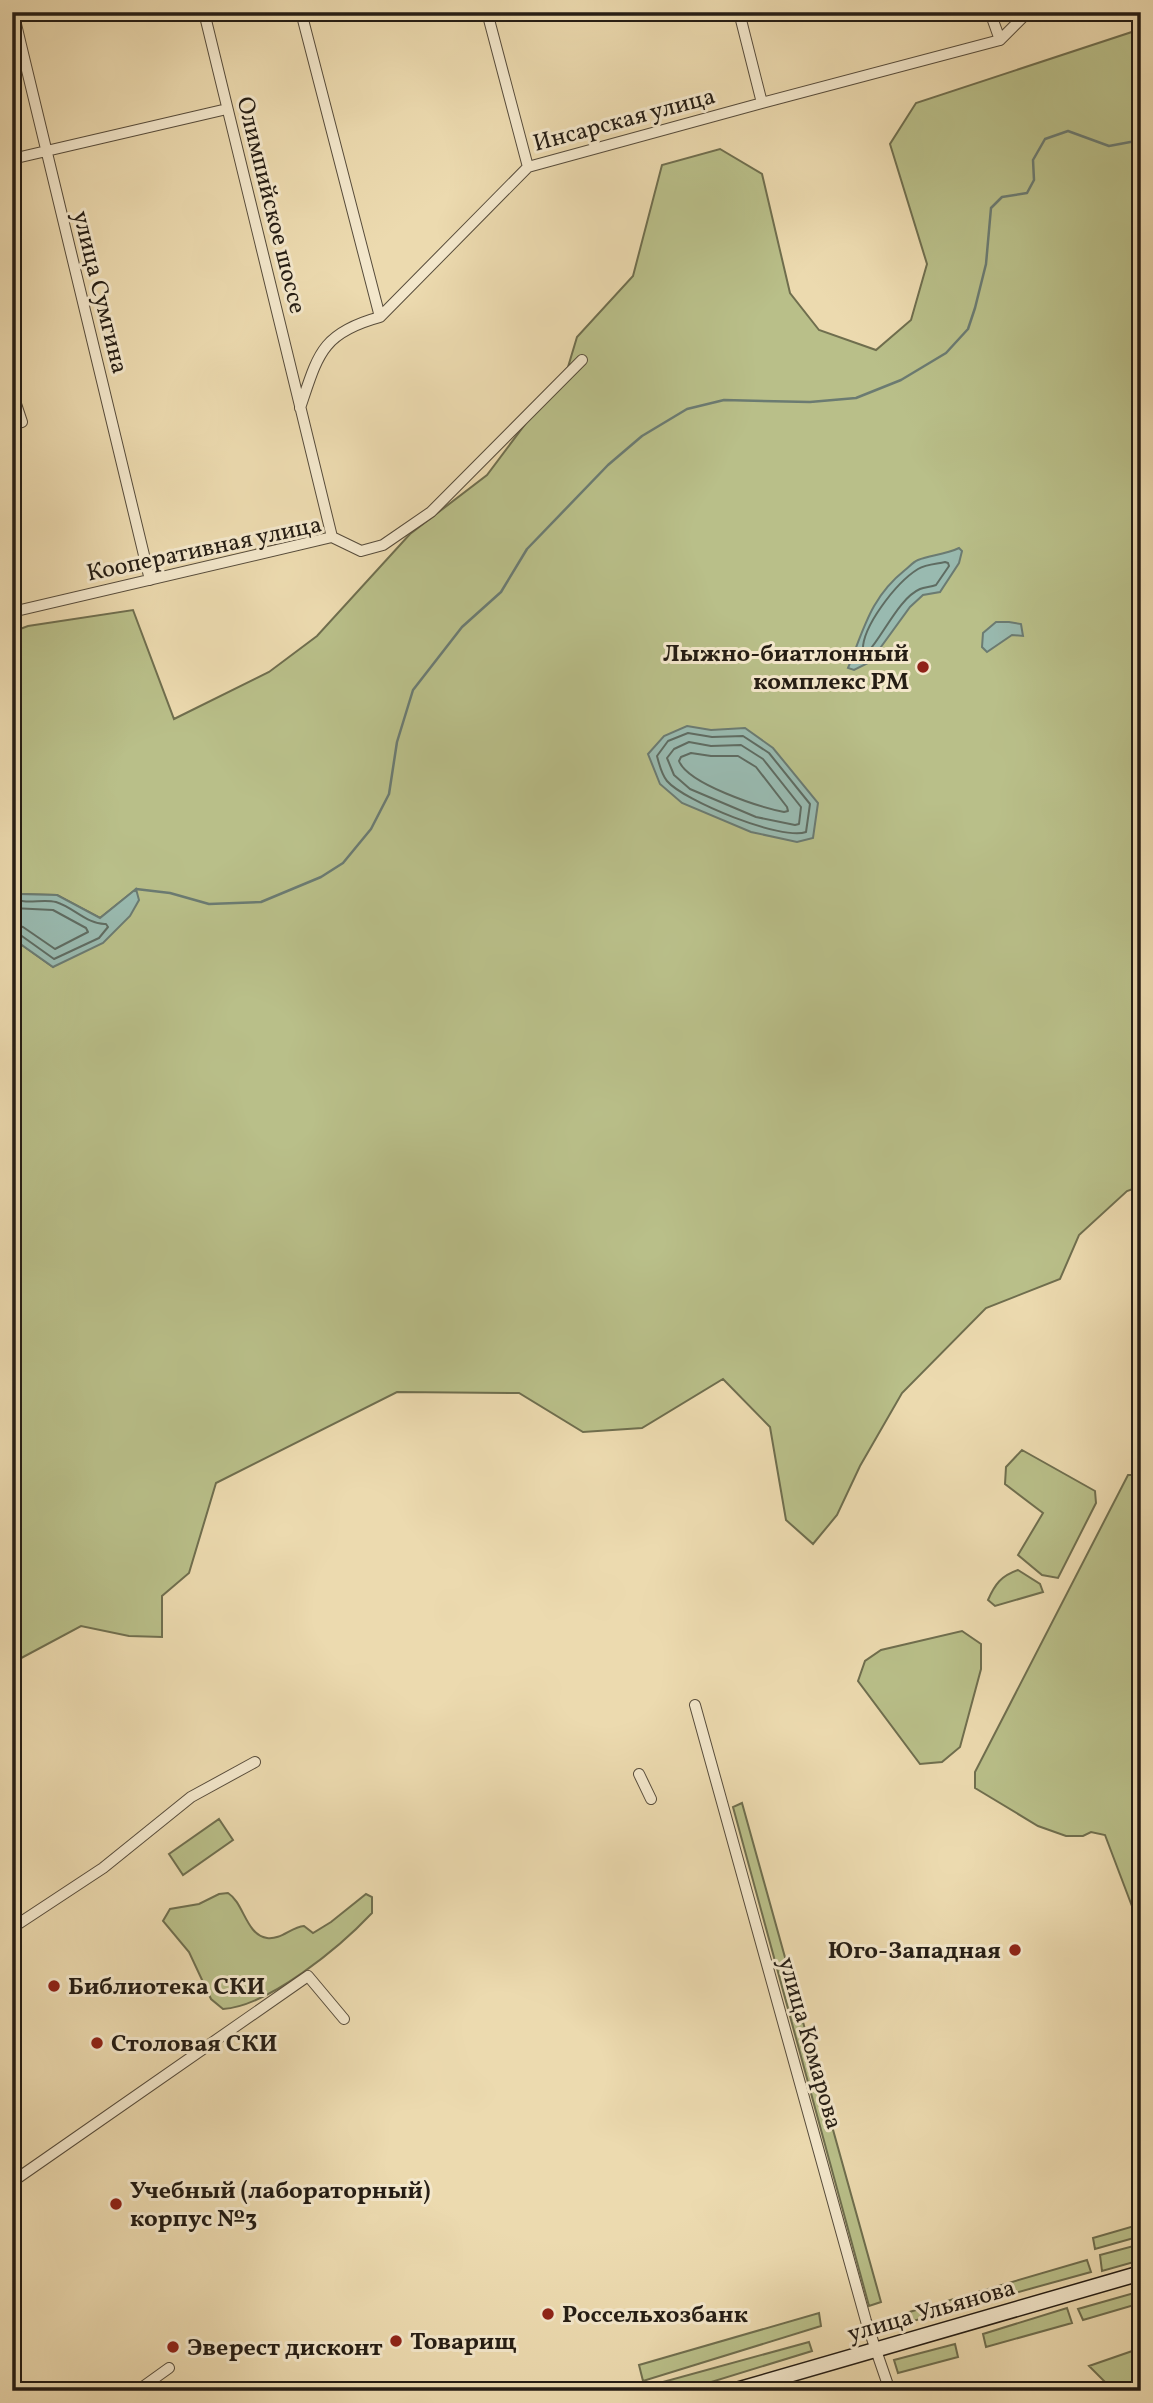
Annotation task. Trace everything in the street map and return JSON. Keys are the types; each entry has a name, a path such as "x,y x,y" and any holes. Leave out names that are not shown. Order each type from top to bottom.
{"main road":[{"name":"улица Ульянова","path":"733,2391 1141,2273"}],"street":[{"name":"улица Сумгина","path":"13,12 150,580"},
{"name":"Олимпийское шоссе","path":"204,12 332,537"},
{"path":"300,408 318,356 332,338 356,323 380,317 301,12"},
{"path":"486,12 528,167"},
{"path":"739,12 762,103"},
{"path":"990,12 1000,40 1028,12"},
{"name":"Инсарская улица","path":"380,317 528,167 1000,40"},
{"path":"12,159 227,108"},
{"name":"Кооперативная улица","path":"12,612 332,537 361,551 383,545 431,512 582,360"},
{"path":"12,392 22,422 12,425"},
{"name":"улица Комарова","path":"695,1705 876,2350 890,2391"},
{"path":"12,1928 103,1868 191,1797 255,1762"},
{"path":"639,1774 650,1799"},
{"path":"12,2182 307,1976 344,2019"},
{"path":"137,2391 169,2368"}],"green space":[{"path":"1141,29 1141,1075 1138,1093 1141,1099 1141,1186 1127,1191 1079,1235 1060,1279 986,1308 902,1393 860,1466 837,1515 813,1544 786,1520 770,1427 723,1379 642,1428 583,1432 519,1393 397,1392 216,1483 189,1573 162,1596 162,1637 129,1636 81,1626 12,1663 12,938 53,967 135,890 100,918 57,895 19,894 12,887 12,632 28,626 133,610 174,719 269,672 317,636 410,534 487,475 568,367 577,337 633,276 662,165 720,149 762,174 790,293 819,330 876,350 911,320 927,264 890,144 916,103"},
{"path":"1022,1450 1095,1491 1096,1503 1058,1578 1042,1575 1018,1555 1043,1513 1005,1484 1006,1467"},
{"path":"1128,1475 1141,1475 1141,1930 1105,1835 1091,1832 1083,1836 1066,1836 1038,1826 975,1788 975,1772"},
{"path":"1018,1570 1040,1584 1043,1592 995,1606 988,1600 993,1589 999,1581"},
{"path":"962,1631 981,1644 981,1669 960,1747 942,1762 920,1764 858,1681 865,1661 881,1650"},
{"path":"742,1803 881,2302 869,2306 733,1807"},
{"path":"219,1819 233,1840 183,1875 169,1854"},
{"path":"228,1893 254,1931 267,1938 277,1937 304,1926 313,1933 366,1894 372,1897 372,1913 342,1942 303,1973 261,1998 223,2009 211,1999 189,1952 163,1921 170,1909 199,1904 219,1894"},
{"path":"1141,2224 1141,2236 1095,2249 1093,2238"},
{"path":"1141,2244 1141,2260 1102,2271 1100,2255"},
{"path":"1087,2260 1091,2272 895,2326 882,2320"},
{"path":"1141,2291 1141,2303 1083,2320 1078,2309"},
{"path":"1067,2308 1072,2323 986,2347 983,2334"},
{"path":"819,2313 821,2326 643,2381 639,2365"},
{"path":"809,2342 812,2351 682,2391 653,2391 652,2385"},
{"path":"955,2344 958,2357 898,2373 894,2360"},
{"path":"1141,2348 1141,2391 1113,2390 1089,2366"}],"water":[{"path":"959,548 962,551 959,563 940,592 923,595 910,607 870,662 854,670 848,668 869,615 893,581 916,561"},
{"path":"996,622 1021,624 1023,636 1012,635 987,652 982,647 983,633"},
{"path":"687,726 711,730 745,728 773,748 818,803 813,838 797,842 751,832 682,803 660,784 648,754 664,736"},
{"path":"12,887 19,894 57,895 100,918 136,889 139,900 130,916 103,943 53,967 12,938"}],"waterway":[{"path":"135,891 170,893 209,904 261,902 321,877 343,863 371,829 389,794 397,742 413,690 462,627 501,592 527,549 608,465 642,436 687,409 724,400 810,402 856,398 901,380 946,353 968,329 975,308 986,264 991,208 1002,197 1027,193 1034,180 1033,160 1045,139 1068,131 1109,146 1141,140"}],"place":[{"name":"Лыжно-биатлонный комплекс РМ","path":"923,667"},
{"name":"Юго-Западная","path":"1015,1950"},
{"name":"Библиотека СКИ","path":"54,1986"},
{"name":"Столовая СКИ","path":"97,2043"},
{"name":"Учебный (лабораторный) корпус №3","path":"116,2204"},
{"name":"Россельхозбанк","path":"548,2314"},
{"name":"Товарищ","path":"396,2341"},
{"name":"Эверест дисконт","path":"173,2347"}]}
